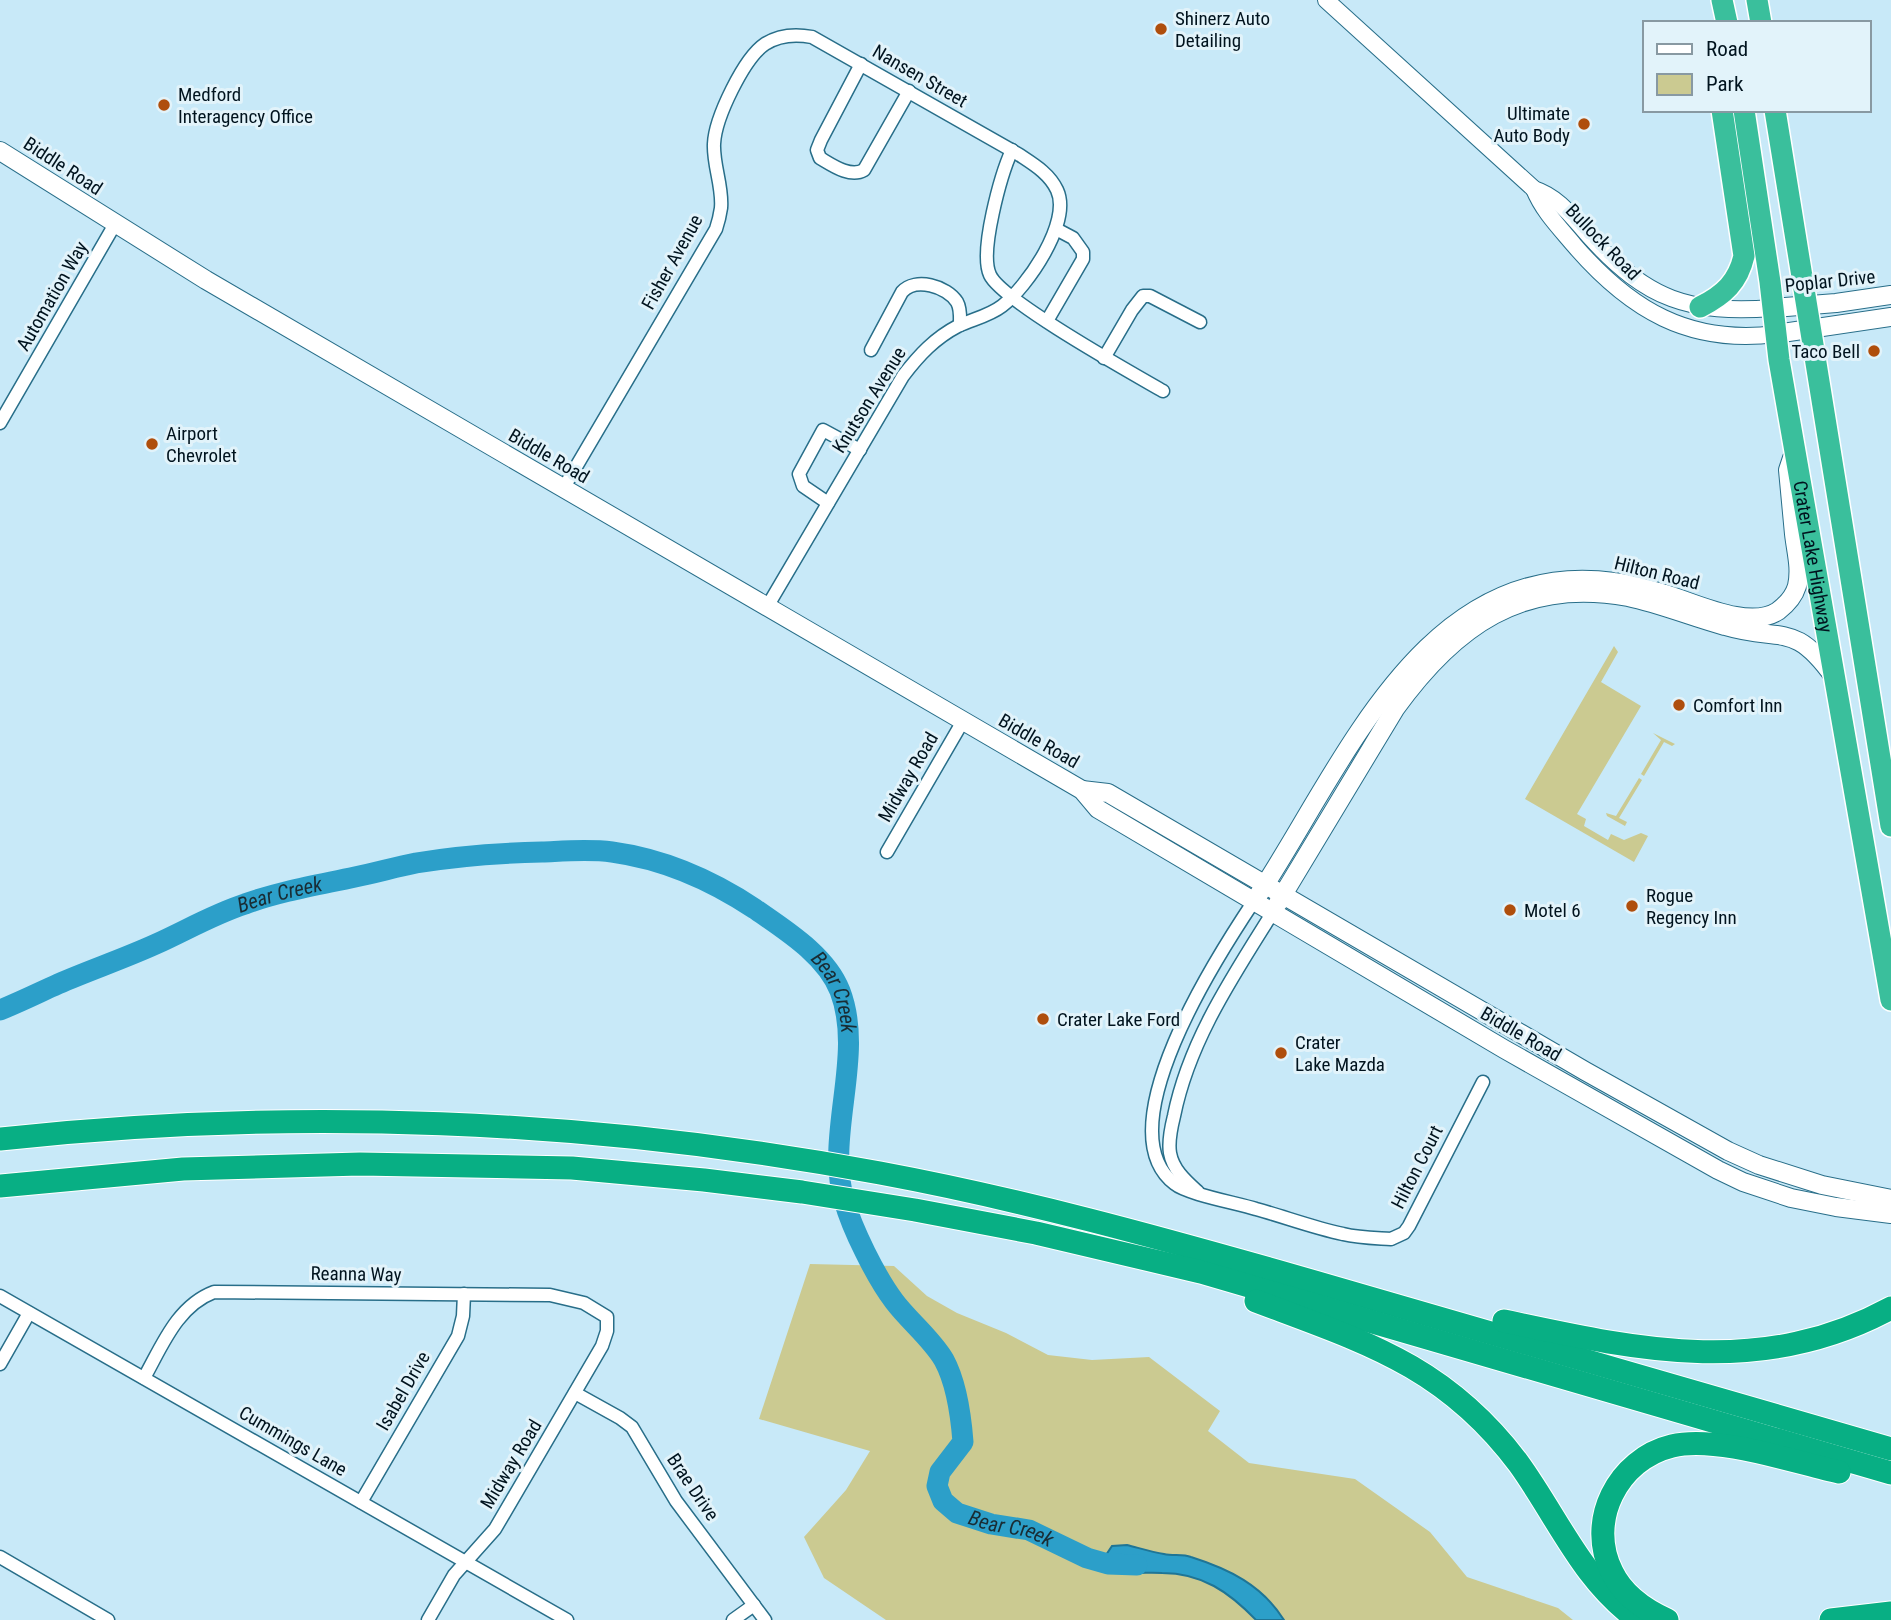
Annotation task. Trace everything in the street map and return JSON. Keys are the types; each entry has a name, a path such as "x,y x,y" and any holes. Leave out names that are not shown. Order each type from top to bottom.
{"highway":[{"path":"1718,21 1720,0"},
{"path":"1720,0 1726,21"},
{"path":"1757,0 1760,21"},
{"path":"1700,307 1729,289 1741,270 1744,256 1722,112"},
{"name":"Crater Lake Highway","path":"1744,112 1794,448 1837,680 1891,1000"},
{"name":"Crater Lake Highway","path":"1775,112 1889,798 1891,826"},
{"path":"0,1139 129,1128 257,1122 441,1123 675,1143 801,1160 914,1180 1122,1228 1891,1449"},
{"path":"0,1186 183,1169 360,1164 572,1168 802,1192 1036,1233 1201,1272 1891,1473"},
{"path":"1201,1272 1241,1296 1351,1336 1396,1356 1436,1380 1498,1438 1520,1466 1592,1578 1611,1599 1638,1620"},
{"path":"1442,1318 1466,1314 1615,1343 1680,1352 1712,1353 1760,1350 1804,1342 1891,1308"},
{"path":"1667,1620 1645,1609 1622,1587 1612,1572 1604,1546 1605,1511 1609,1499 1615,1487 1644,1457 1674,1446 1692,1443 1717,1444 1858,1476 1891,1480"},
{"path":"1831,1620 1891,1613"}],"main road":[{"name":"Biddle Road","path":"0,151 230,294 1082,790 1098,809 1504,1049 1718,1170 1743,1182 1791,1198 1891,1214"},
{"name":"Poplar Drive","path":"1773,308 1891,295"},
{"path":"1776,334 1891,317"},
{"name":"Hilton Road","path":"1254,901 1383,696 1433,641 1466,615 1491,601 1539,584 1588,580 1613,581 1638,587 1743,618 1775,613 1787,603 1796,589 1799,568 1788,470 1794,448"},
{"name":"Hilton Road","path":"1273,912 1395,709 1413,684 1449,645 1496,613 1550,595 1606,594 1662,606 1734,629 1784,634 1796,638 1814,651 1837,680"},
{"name":"Biddle Road","path":"1082,790 1108,793 1728,1152 1772,1170 1822,1185 1891,1199"}],"street":[{"name":"Bullock Road","path":"1326,0 1534,189 1545,211 1586,259 1641,307 1679,326 1697,331 1733,337 1776,334"},
{"name":"Nansen Street","path":"766,43 788,36 812,37 1012,150 1048,176"},
{"name":"Fisher Avenue","path":"563,489 716,229 721,208 715,162 716,125 722,108 752,57 766,43"},
{"path":"861,64 817,150 820,158 825,161 850,173 864,170 909,92"},
{"path":"1012,150 996,195 988,263 990,276 1012,298 1104,358 1163,391"},
{"name":"Knutson Avenue","path":"767,607 903,376 920,353 960,325 990,314 1012,298 1035,268 1056,229 1060,212 1059,195 1048,176"},
{"name":"Bullock Road","path":"1534,189 1558,201 1605,254 1640,283 1673,300 1724,310 1773,308"},
{"name":"Automation Way","path":"0,423 115,224"},
{"path":"1047,321 1083,259 1080,244 1056,229"},
{"path":"871,349 902,292 914,284 928,284 950,295 957,302 960,325"},
{"path":"1104,358 1143,296 1150,296 1199,322"},
{"path":"828,503 803,486 799,474 823,430 860,450"},
{"name":"Midway Road","path":"887,852 963,721"},
{"name":"Hilton Court","path":"1254,901 1184,1018 1172,1048 1153,1113 1151,1130 1156,1162 1164,1175 1175,1185 1185,1191 1343,1234 1391,1239 1397,1237 1409,1226 1483,1082"},
{"name":"Hilton Court","path":"1201,1194 1182,1177 1174,1166 1170,1153 1170,1138 1179,1091 1203,1030 1273,912"},
{"name":"Reanna Way","path":"144,1378 179,1318 200,1297 214,1292 562,1297 584,1303 607,1317"},
{"name":"Isabel Drive","path":"361,1502 458,1336 463,1316 464,1294"},
{"name":"Cummings Lane","path":"0,1296 567,1620"},
{"path":"0,1364 29,1313"},
{"name":"Midway Road","path":"428,1620 454,1575 495,1530 602,1346 607,1331 607,1317"},
{"name":"Brae Drive","path":"575,1393 632,1427 676,1501 765,1620"},
{"path":"0,1557 108,1620"},
{"path":"733,1620 754,1605"}],"green space":[{"path":"1614,646 1618,652 1601,682 1641,706 1577,814 1586,819 1584,826 1608,840 1611,834 1624,840 1641,833 1648,836 1634,862 1525,799"},
{"path":"1653,733 1675,744 1672,746 1664,742 1644,776 1641,774 1661,740"},
{"path":"1639,778 1642,780 1619,818 1627,822 1625,826 1606,813 1616,816"},
{"path":"810,1264 894,1266 927,1296 957,1313 1006,1333 1048,1355 1092,1360 1149,1357 1220,1411 1208,1431 1249,1463 1355,1479 1430,1532 1467,1577 1558,1608 1573,1620 886,1620 824,1578 804,1537 846,1490 870,1451 759,1419"}],"water":[{"path":"1127,1545 1164,1554 1188,1556 1231,1573 1266,1597 1284,1620 1256,1620 1225,1593 1190,1576 1129,1573 1109,1569 1106,1555 1112,1546"}],"waterway":[{"name":"Bear Creek","path":"0,1010 233,908 286,892 416,863 495,854 603,851 631,855 669,866 722,889 804,944 825,966 840,991 847,1016 848,1042 839,1149 839,1175 844,1200 872,1266 887,1291 939,1352 952,1378 963,1442 940,1472 937,1486 943,1501 957,1513 991,1524 1029,1530 1087,1558 1108,1564 1137,1565"}],"place":[{"name":"Shinerz Auto Detailing","path":"1161,29"},
{"name":"Medford Interagency Office","path":"164,105"},
{"name":"Ultimate Auto Body","path":"1584,124"},
{"name":"Taco Bell","path":"1874,351"},
{"name":"Airport Chevrolet","path":"152,444"},
{"name":"Comfort Inn","path":"1679,705"},
{"name":"Rogue Regency Inn","path":"1632,906"},
{"name":"Motel 6","path":"1510,910"},
{"name":"Crater Lake Ford","path":"1043,1019"},
{"name":"Crater Lake Mazda","path":"1281,1053"}]}
